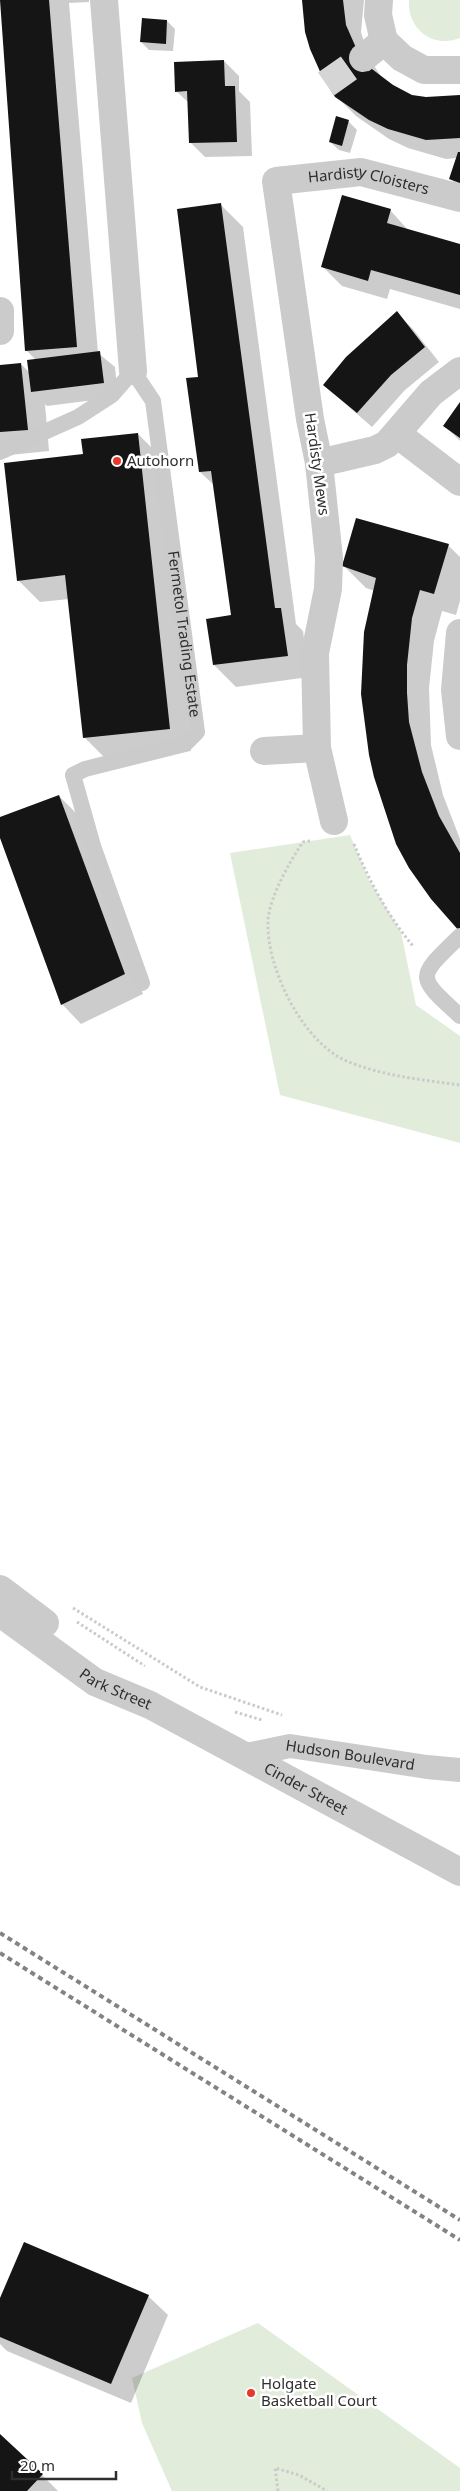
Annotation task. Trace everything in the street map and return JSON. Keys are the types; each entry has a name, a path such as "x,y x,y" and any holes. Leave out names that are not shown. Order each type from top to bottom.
{"street":[{"path":"104,0 133,370"},
{"path":"379,0 378,15 384,40 402,58 424,70 460,70"},
{"path":"363,58 384,40"},
{"name":"Hardisty Cloisters","path":"276,181 362,172 460,198"},
{"name":"Hardisty Mews","path":"276,181 310,419 319,463 329,565 328,589 315,653 317,748 336,828"},
{"path":"319,463 375,450 387,444 431,393 460,371"},
{"path":"397,434 460,482"},
{"path":"460,633 455,690 460,736"},
{"path":"264,752 317,748"},
{"name":"Park Street","path":"0,1589 104,1667 150,1705"},
{"name":"Park Street","path":"0,1613 95,1682 150,1705"},
{"name":"Cinder Street","path":"150,1705 460,1872"},
{"name":"Hudson Boulevard","path":"242,1756 290,1746 427,1767 460,1770"}],"lane":[{"path":"0,452 78,417 112,396 133,370"},
{"name":"Fermetol Trading Estate","path":"133,370 153,401 197,732 185,744 85,769 73,775 93,846 142,983"},
{"path":"460,936 429,966 426,978 429,987 460,1016"}],"path":[{"path":"429,966 401,932 369,880 350,835 336,828 303,842 292,858 272,903 268,920 270,943 279,979 309,1032 325,1047 348,1062 402,1077 460,1085"},
{"path":"71,1607 200,1687 283,1716"},
{"path":"72,1618 150,1670"},
{"path":"230,1711 267,1721"},
{"path":"278,2491 275,2468 299,2474 327,2491"}],"green space":[{"path":"409,0 460,0 460,38 440,41 423,34 412,19 409,10"},
{"path":"350,835 369,880 401,932 416,1005 460,1036 460,1143 280,1095 230,853"},
{"path":"258,2323 460,2468 460,2491 172,2491 142,2423 132,2378"}],"building":[{"path":"0,0 49,0 77,347 25,351"},
{"path":"302,0 343,0 346,25 357,50 368,66 393,85 412,95 426,97 460,95 460,138 426,140 388,129 369,120 335,97 322,76 310,49 305,32"},
{"path":"142,18 167,20 166,44 140,42"},
{"path":"224,60 225,86 235,86 237,142 189,143 187,91 175,92 174,62"},
{"path":"336,116 349,120 342,146 329,142"},
{"path":"458,152 460,152 460,183 449,179"},
{"path":"342,195 391,209 387,223 460,244 460,295 371,270 368,281 321,267"},
{"path":"221,203 275,608 281,608 288,656 213,665 206,619 231,615 211,471 199,472 186,378 198,377 177,209"},
{"path":"397,311 425,347 391,375 357,413 323,385 346,357"},
{"path":"100,351 104,383 31,392 27,360"},
{"path":"21,363 28,430 0,432 0,365"},
{"path":"460,402 460,438 443,426"},
{"path":"138,433 170,729 83,738 65,575 17,581 4,463 83,454 81,439"},
{"path":"356,518 449,544 434,594 420,590 412,618 407,665 407,693 409,722 422,772 439,816 460,853 460,932 431,899 409,868 396,844 374,777 369,755 361,694 364,632 376,578 342,566"},
{"path":"59,795 125,974 61,1005 0,838 0,817"},
{"path":"24,2242 149,2295 111,2384 0,2337 0,2298"},
{"path":"0,2434 43,2474 27,2491 0,2491"}],"tunnel":[{"path":"326,84 363,58"}],"railway":[{"path":"0,1933 460,2220"},
{"path":"0,1953 460,2240"}],"place":[{"name":"Autohorn","path":"117,461"},
{"name":"Holgate Basketball Court","path":"251,2393"}]}
